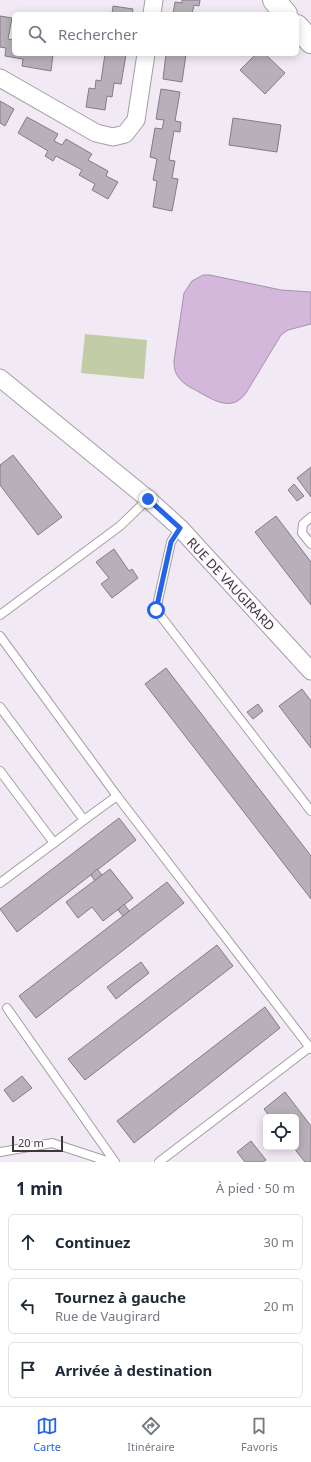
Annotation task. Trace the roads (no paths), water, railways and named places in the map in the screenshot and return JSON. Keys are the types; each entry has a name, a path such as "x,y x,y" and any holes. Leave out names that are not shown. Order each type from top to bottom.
{"main road":[{"path":"274,0 284,12"},
{"path":"299,28 311,42"}],"street":[{"path":"152,12 154,0"},
{"path":"0,78 96,133 113,137 124,134 136,120 146,56"},
{"name":"RUE DE VAUGIRARD","path":"0,378 148,499 180,528 311,671"}],"lane":[{"path":"0,615 120,526 148,499"},
{"path":"311,518 303,524 302,533 311,544"},
{"path":"180,528 171,542 156,610 311,811"},
{"path":"0,636 117,796 310,1048 159,1162"},
{"path":"0,706 84,820"},
{"path":"0,771 54,843"},
{"path":"0,883 117,796"},
{"path":"7,1008 115,1162"},
{"path":"0,1152 52,1143 110,1162"}]}
